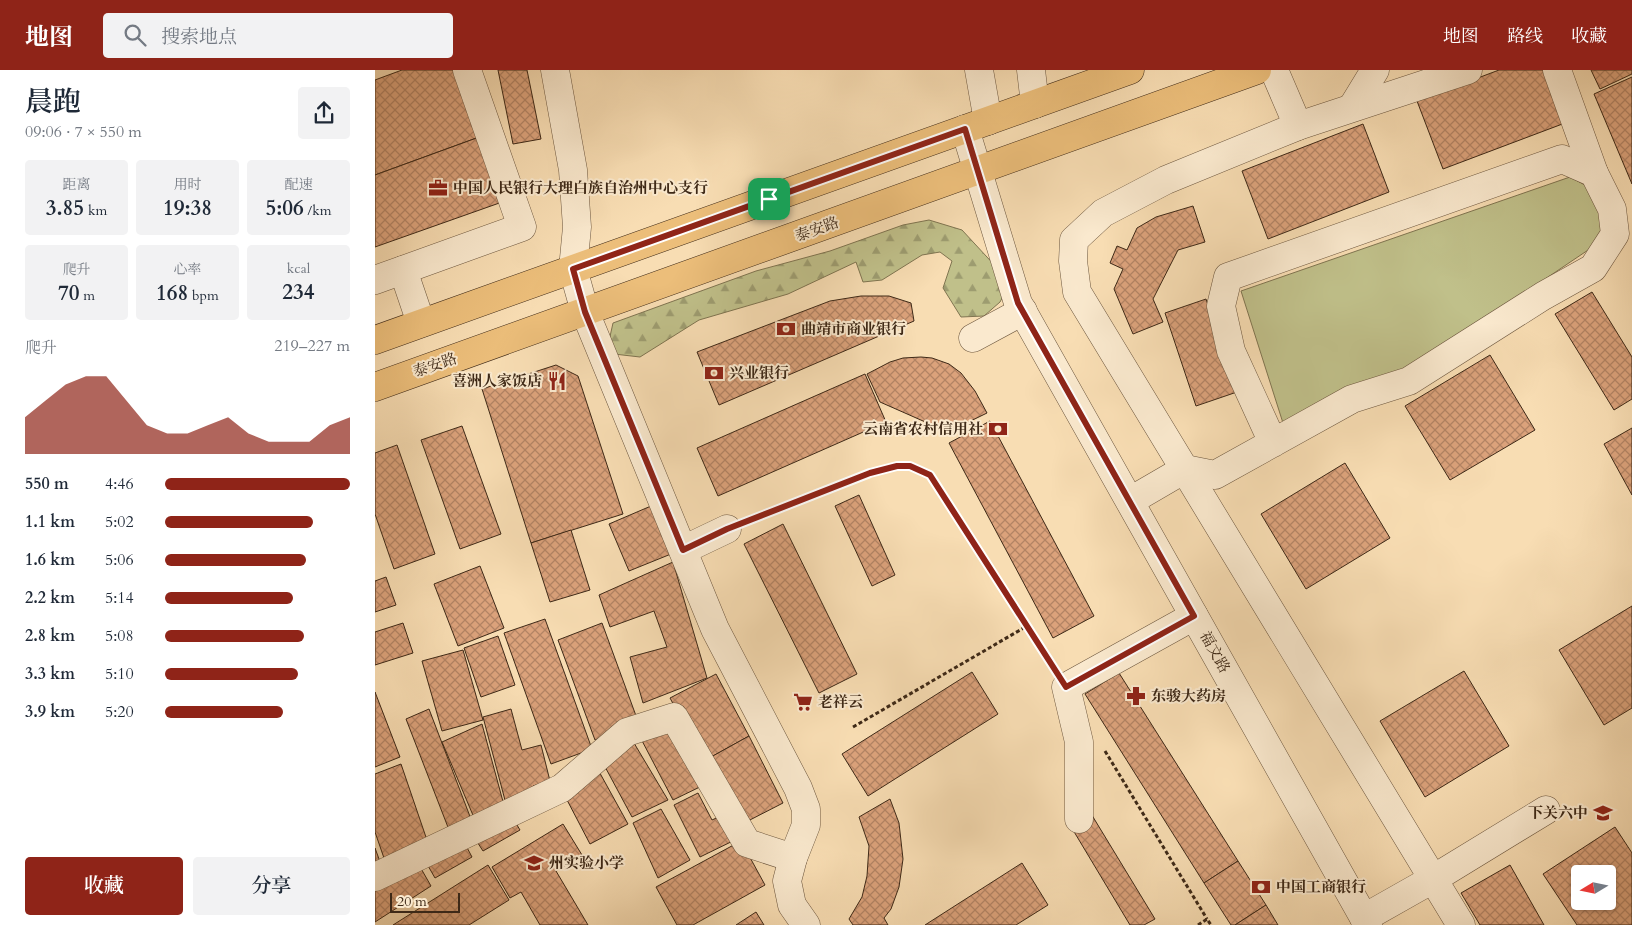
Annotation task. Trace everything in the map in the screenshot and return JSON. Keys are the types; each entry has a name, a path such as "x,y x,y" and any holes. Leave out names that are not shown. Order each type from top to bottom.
{"main road":[{"path":"375,340 1129,70"},
{"name":"泰安路","path":"375,387 1257,70"}],"street":[{"path":"375,280 522,227 467,70"},
{"path":"555,70 573,170 577,226 573,269 585,312 715,629 798,788 806,809 806,824 793,858 787,881 792,905 806,925"},
{"name":"福文路","path":"979,70 976,125 979,171 1018,303 1366,922"},
{"path":"1031,70 1035,104"},
{"path":"1274,70 1298,126"},
{"path":"1353,106 1375,70"},
{"path":"1461,925 1077,292 1073,261 1074,240 1103,213 1166,180 1298,126 1353,106 1468,70"},
{"path":"1557,70 1602,171"},
{"path":"1130,501 1185,469 1215,475 1352,399 1409,381 1543,296 1593,268 1615,234 1612,209 1572,70"},
{"path":"1273,443 1231,351 1221,306 1228,277 1562,159 1602,171"},
{"path":"403,270 421,324"},
{"path":"973,338 1023,311"},
{"path":"683,550 727,529"},
{"path":"1079,819 1079,742 1066,687 1194,616"},
{"path":"375,877 562,788 627,732 674,717 747,843 793,858"},
{"path":"1366,922 1546,810"}],"path":[{"path":"727,529 870,473 897,466 910,466 930,475 1066,687"},
{"path":"853,727 1027,626"},
{"path":"1101,745 1211,925"},
{"path":"1198,925 1207,919"}],"green space":[{"path":"1570,177 1598,192 1608,211 1597,244 1403,375 1283,423 1241,291"},
{"path":"929,220 962,230 999,270 1007,289 1000,302 984,316 961,317 943,288 952,261 940,252 922,255 882,280 863,282 856,262 788,294 699,320 640,357 614,354 609,341 613,323 756,271 830,251 903,225"}],"building":[{"path":"402,70 458,70 482,136 375,175 375,80"},
{"path":"498,70 527,70 541,139 513,144"},
{"path":"1499,70 1544,70 1565,123 1443,169 1417,101"},
{"path":"1591,70 1632,70 1632,74 1600,89"},
{"path":"1632,77 1632,184 1594,94"},
{"path":"1363,124 1389,192 1268,239 1242,171"},
{"name":"中国人民银行大理白族自治州中心支行","path":"482,136 505,201 375,247 375,175"},
{"path":"1193,206 1205,242 1178,250 1153,299 1163,322 1133,334 1114,289 1123,269 1110,263 1117,246 1127,250 1137,228 1156,217"},
{"path":"1592,292 1632,357 1632,399 1614,410 1555,314"},
{"path":"861,296 889,296 911,303 914,321 719,405 697,352 830,301"},
{"path":"1206,299 1237,392 1196,406 1165,313"},
{"path":"1490,355 1535,430 1450,480 1405,406"},
{"path":"903,358 932,358 949,364 961,373 975,391 987,413 948,432 880,402 867,374 890,362"},
{"path":"556,365 578,376 623,514 531,543 482,389"},
{"path":"865,374 886,422 718,496 697,448"},
{"path":"990,421 1094,616 1053,638 949,443"},
{"path":"462,426 501,534 460,549 421,440"},
{"path":"1632,428 1632,495 1604,444"},
{"path":"397,445 435,554 394,569 375,514 375,453"},
{"path":"1345,463 1390,538 1306,589 1261,514"},
{"path":"859,495 895,575 872,586 835,506"},
{"path":"651,506 671,554 629,571 609,524"},
{"path":"783,524 857,674 819,693 744,544"},
{"path":"571,530 590,590 550,602 531,543"},
{"path":"673,562 707,678 643,703 630,657 667,647 654,611 610,627 599,595"},
{"path":"480,566 504,628 458,646 434,584"},
{"path":"386,577 396,605 375,612 375,581"},
{"path":"1632,606 1632,708 1604,725 1559,650"},
{"path":"545,619 592,749 551,764 504,633"},
{"path":"403,623 413,653 375,665 375,632"},
{"path":"602,623 639,724 595,740 558,640"},
{"path":"498,636 515,685 481,697 464,648"},
{"path":"463,650 483,720 442,731 422,661"},
{"path":"1464,671 1509,746 1425,797 1380,721"},
{"path":"972,672 998,714 868,796 842,754"},
{"path":"1119,673 1238,861 1204,883 1085,694"},
{"path":"716,674 749,736 704,761 670,698"},
{"path":"375,692 400,757 375,767"},
{"path":"429,709 474,827 451,835 406,719"},
{"path":"511,709 522,750 541,745 550,781 533,786 536,796 506,804 483,717"},
{"path":"672,723 706,784 673,800 639,735"},
{"path":"482,724 505,809 475,820 442,742"},
{"path":"749,736 783,803 744,823 711,757"},
{"path":"631,738 668,800 632,817 603,763"},
{"path":"401,764 429,846 385,861 375,832 375,774"},
{"path":"596,766 628,824 590,844 566,798"},
{"path":"698,793 712,820 727,813 739,838 700,857 674,805"},
{"path":"890,799 899,823 903,859 899,887 891,909 884,918 888,925 853,925 849,919 862,897 867,876 869,846 859,817"},
{"path":"661,809 690,860 658,878 633,823"},
{"path":"1090,812 1155,919 1144,925 1130,925 1070,825"},
{"path":"511,815 520,830 483,851 474,837"},
{"path":"563,824 582,855 556,871 588,925 540,925 521,892 510,898 492,867"},
{"path":"1615,827 1632,853 1632,925 1577,925 1543,874"},
{"path":"741,841 765,885 693,925 677,925 656,887"},
{"path":"464,842 472,857 435,878 427,864"},
{"path":"375,848 383,870 375,873"},
{"path":"1238,861 1266,905 1235,925 1231,925 1204,883"},
{"path":"1022,863 1048,905 1016,925 925,925"},
{"path":"419,865 431,886 375,922 375,886"},
{"path":"488,865 509,900 469,925 393,925"},
{"path":"1510,865 1544,925 1480,925 1461,893"},
{"path":"1266,905 1278,925 1235,925"},
{"path":"756,912 764,925 736,925"}],"place":[{"name":"中国人民银行大理白族自治州中心支行","path":"438,188"},
{"name":"曲靖市商业银行","path":"786,329"},
{"name":"兴业银行","path":"714,373"},
{"name":"喜洲人家饭店","path":"557,381"},
{"name":"云南省农村信用社","path":"998,429"},
{"name":"东骏大药房","path":"1136,696"},
{"name":"老祥云","path":"803,702"},
{"name":"下关六中","path":"1603,813"},
{"name":"州实验小学","path":"534,863"},
{"name":"中国工商银行","path":"1261,887"}],"route":[{"path":"965,129 1018,303 1194,616 1066,687 930,475 910,466 897,466 870,473 727,529 683,550 585,312 573,269 769,199 965,129"}]}
